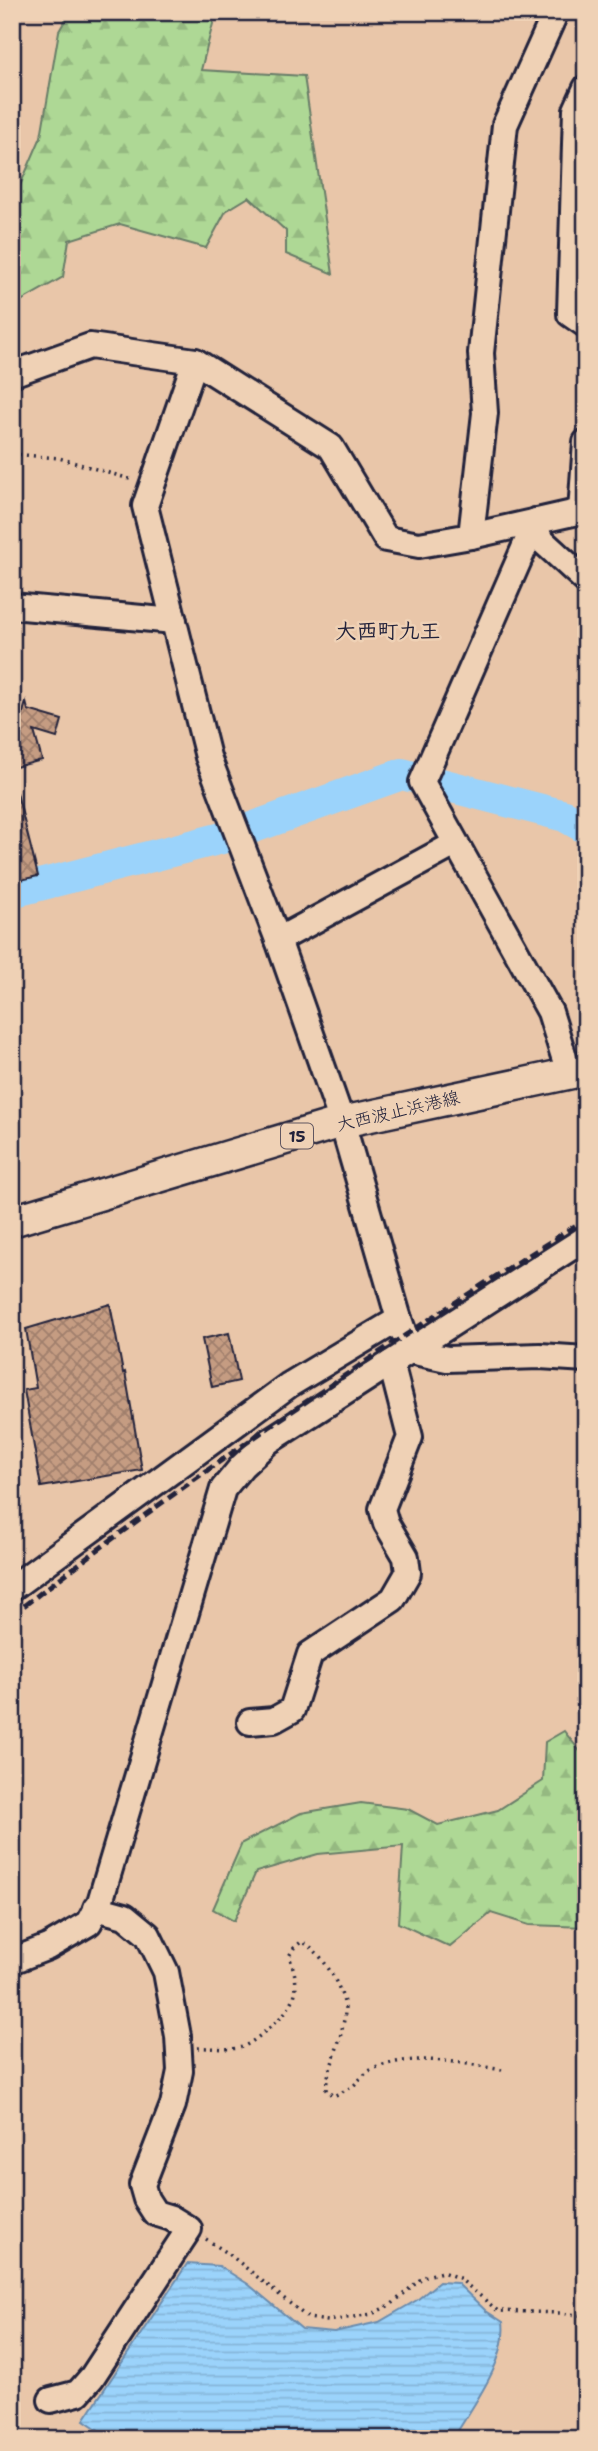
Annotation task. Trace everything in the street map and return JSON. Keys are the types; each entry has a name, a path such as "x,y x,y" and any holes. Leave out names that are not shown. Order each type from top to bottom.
{"main road":[{"name":"大西波止浜港線","path":"12,1221 342,1122 578,1072"}],"street":[{"path":"471,536 485,414 481,353 505,125 553,18"},
{"path":"586,88 576,110 570,314 586,325"},
{"path":"12,374 90,346 195,360 331,447 386,539 419,545 583,510 586,442"},
{"path":"195,360 145,506 208,757 278,940 342,1122 399,1319 410,1437 382,1509 386,1523 406,1557 408,1573 393,1599 310,1654 292,1710 274,1720 250,1722"},
{"path":"536,521 540,538 583,575"},
{"path":"536,521 422,782 550,1012 578,1072"},
{"path":"12,606 174,621"},
{"path":"278,940 455,844"},
{"path":"12,1961 48,1947 89,1923 96,1908 223,1489 242,1466 269,1441 586,1238"},
{"path":"12,1588 289,1385 399,1319"},
{"path":"401,1357 447,1359 540,1356 586,1359"},
{"path":"51,2400 78,2393 92,2377 189,2229 171,2218 155,2213 146,2199 142,2185 173,2105 180,2071 179,2048 166,1972 148,1935 125,1916 96,1908"}],"path":[{"path":"12,454 59,457 152,485"},
{"path":"179,2048 242,2047 274,2024 292,2004 297,1991 297,1978 289,1956 301,1942 309,1943 325,1961 341,1993 346,2010 327,2080 326,2090 334,2096 353,2086 364,2074 377,2067 392,2064 441,2060 502,2070"},
{"path":"189,2229 229,2254 308,2318 328,2321 372,2314 392,2304 423,2277 442,2272 459,2278 498,2311 586,2316"}],"green space":[{"path":"70,12 216,12 201,70 304,76 333,274 286,254 286,231 249,197 226,211 206,248 120,224 69,240 63,277 12,306 12,204 41,137 59,31"},
{"path":"564,1731 586,1759 586,1927 529,1925 491,1913 450,1947 398,1923 403,1846 318,1854 256,1872 234,1921 213,1909 242,1843 301,1813 361,1803 408,1809 438,1825 498,1810 543,1781 545,1742"}],"water":[{"path":"187,2264 219,2266 248,2284 302,2329 334,2332 379,2322 417,2300 439,2282 457,2283 486,2311 503,2322 500,2352 487,2383 453,2439 112,2439 84,2420"}],"building":[{"path":"26,702 28,710 62,720 57,738 34,731 42,760 12,768 12,751"},
{"path":"12,793 17,793 38,876 12,882"},
{"path":"110,1304 142,1470 41,1487 24,1390 36,1388 26,1329"},
{"path":"229,1333 239,1381 212,1387 202,1339"}],"waterway":[{"path":"12,892 226,837 402,774 565,816 586,828"}],"railway":[{"path":"12,1615 152,1510 294,1410 586,1219"}],"district":[{"name":"大西町九王","path":"388,631"}]}
